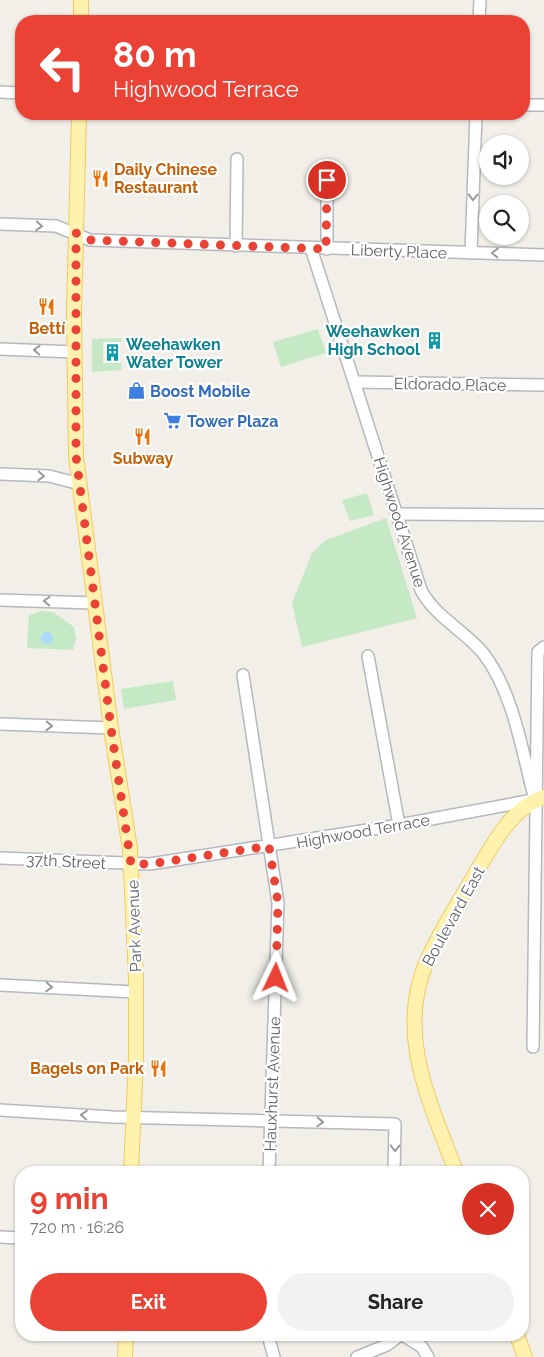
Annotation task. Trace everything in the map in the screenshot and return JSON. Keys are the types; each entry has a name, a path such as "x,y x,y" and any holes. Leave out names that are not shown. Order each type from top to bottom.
{"main road":[{"path":"81,0 81,15"},
{"name":"Park Avenue","path":"79,120 74,352 76,456 94,603 131,864 135,925 136,1059 131,1166"},
{"name":"Boulevard East","path":"454,1166 419,1070 413,1030 418,989 423,970 436,942 498,835 514,818 540,799"},
{"path":"125,1357 126,1341"},
{"path":"128,1341 134,1357"},
{"path":"519,1341 525,1357"}],"street":[{"path":"479,15 480,0"},
{"path":"0,92 15,93"},
{"path":"530,104 544,105"},
{"path":"471,253 476,120"},
{"path":"236,246 237,159"},
{"path":"326,249 327,180"},
{"name":"Liberty Place","path":"0,224 56,226 90,240 544,255"},
{"name":"Highwood Avenue","path":"311,248 421,590 428,603 482,652 500,679 540,799"},
{"path":"0,349 74,352"},
{"name":"Eldorado Place","path":"355,382 544,385"},
{"path":"0,474 49,476 80,484"},
{"path":"397,514 544,515"},
{"path":"0,600 94,603"},
{"path":"533,1047 540,799 538,652 544,647"},
{"path":"368,656 399,825"},
{"name":"Hauxhurst Avenue","path":"243,675 278,903 269,1166"},
{"path":"0,724 111,728"},
{"name":"Highwood Terrace","path":"131,864 150,864 269,846 399,825 540,799"},
{"name":"37th Street","path":"0,858 131,864"},
{"path":"0,985 135,992"},
{"path":"0,1110 132,1117 395,1124 394,1166"},
{"path":"0,1237 15,1238"},
{"path":"270,1341 274,1357"},
{"path":"357,1357 393,1341"},
{"path":"412,1341 422,1347 428,1357"}],"green space":[{"path":"318,329 326,353 281,367 273,342"},
{"path":"121,338 121,342 103,342 103,363 122,363 121,370 92,372 92,339"},
{"path":"367,493 374,515 350,521 342,500"},
{"path":"386,518 417,618 302,647 292,603 312,553 326,540"},
{"path":"41,611 53,612 74,627 76,639 73,650 27,648 29,615"},
{"path":"173,681 176,700 124,709 121,689"}],"water":[{"path":"45,632 49,632 53,638 49,644 45,644 41,640 41,636"}],"place":[{"name":"Daily Chinese Restaurant","path":"100,178"},
{"name":"Bettí","path":"47,307"},
{"name":"Weehawken High School","path":"434,340"},
{"name":"Weehawken Water Tower","path":"112,353"},
{"name":"Boost Mobile","path":"136,391"},
{"name":"Tower Plaza","path":"173,421"},
{"name":"Subway","path":"143,436"},
{"name":"Bagels on Park","path":"158,1068"}],"route":[{"path":"276,978 278,903 269,846 150,864 131,864 92,590 76,456 74,313 76,233 90,240 326,249 327,180"}]}
